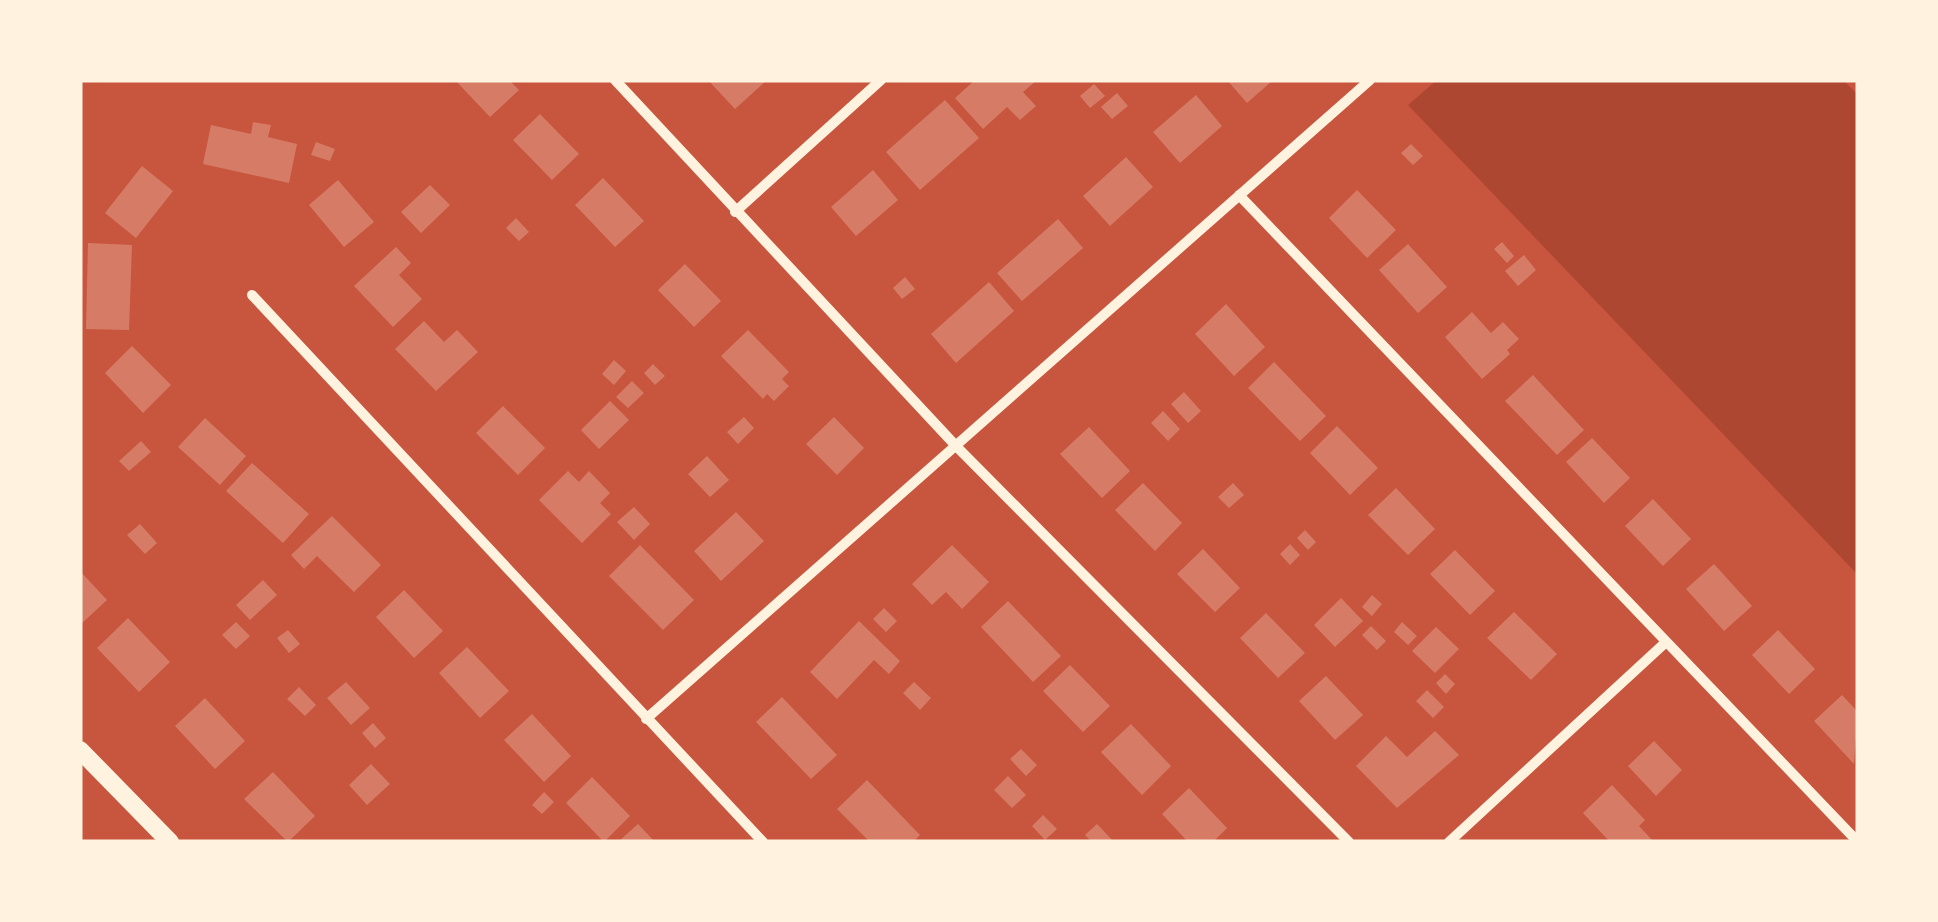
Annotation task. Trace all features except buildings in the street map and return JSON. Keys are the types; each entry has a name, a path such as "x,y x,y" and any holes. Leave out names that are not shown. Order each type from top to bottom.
{"street":[{"path":"614,80 956,446 1349,842"},
{"path":"735,212 881,80"},
{"path":"646,718 1370,80"},
{"path":"1239,195 1858,842"},
{"path":"252,295 762,842"},
{"path":"1449,842 1666,642"},
{"path":"80,750 170,842"}],"shaded area":[{"path":"1437,80 1843,80 1858,95 1858,575 1408,105"}]}
